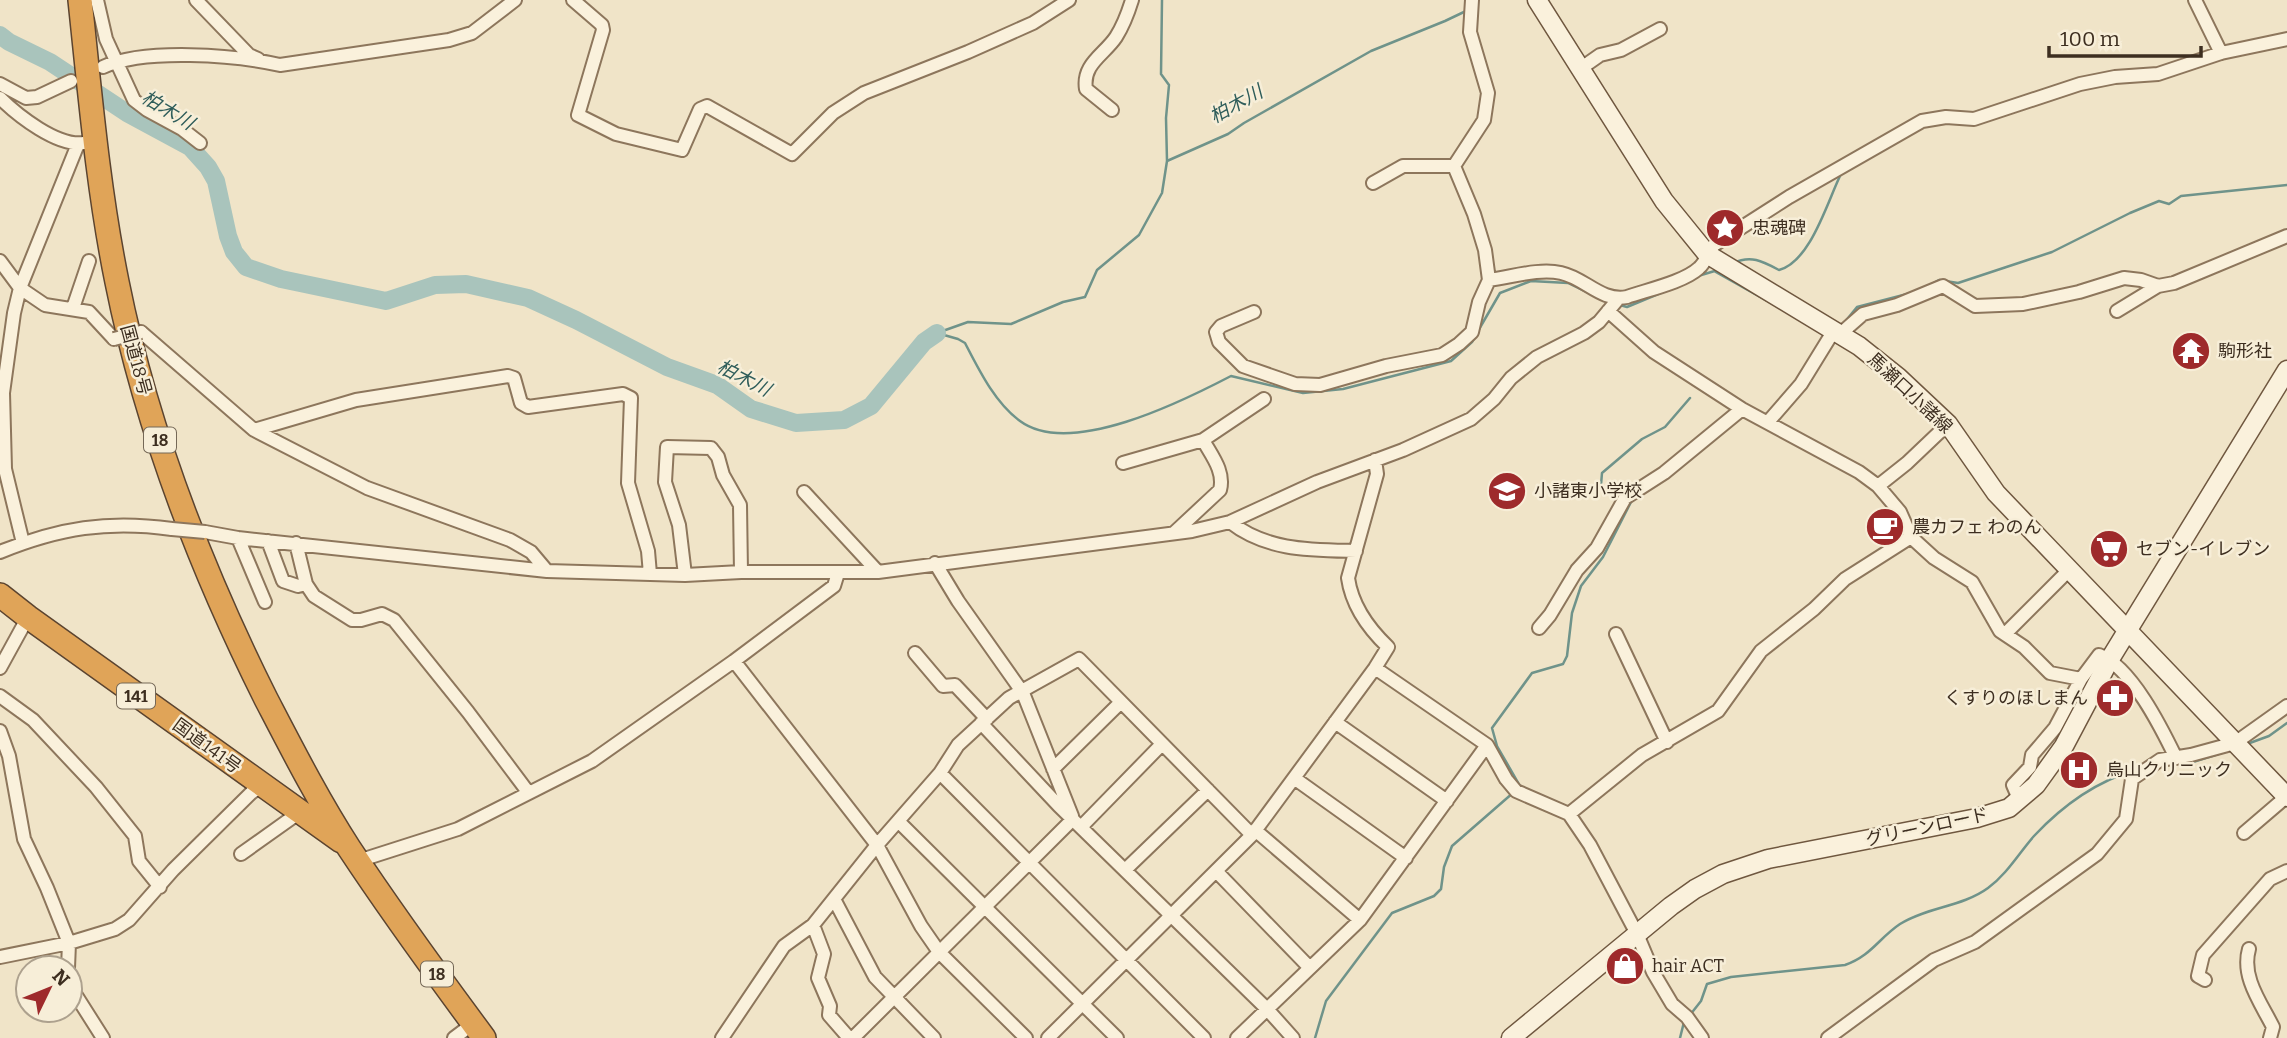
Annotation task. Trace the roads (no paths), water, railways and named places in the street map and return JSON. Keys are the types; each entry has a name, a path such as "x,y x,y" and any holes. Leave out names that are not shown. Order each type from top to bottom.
{"highway":[{"name":"国道18号","path":"80,0 87,143 100,187 139,376 184,516 242,650 300,765 353,853"},
{"name":"国道141号","path":"0,595 353,853"},
{"path":"268,790 286,793 299,785 300,765"},
{"name":"18","path":"353,853 479,1031"}],"main road":[{"name":"馬瀬口小諸線","path":"1537,0 1664,201 1707,254 1859,346 1898,377 1948,424 1996,493 2287,797"},
{"name":"グリーンロード","path":"1511,1038 1695,889 1723,874 1768,859 1978,818 2009,808 2036,785 2064,746 2110,659 2287,370"}],"street":[{"path":"97,0 106,39 134,100 200,143"},
{"path":"196,0 249,55 261,61"},
{"path":"103,67 117,61 189,55 280,65 449,40 472,33 515,0"},
{"path":"573,0 602,24 603,30 578,115 616,134 682,150 700,108 707,106 792,153 833,113 863,93 1033,23 1069,0"},
{"path":"1112,110 1086,89 1084,80 1088,68 1115,39 1132,0"},
{"path":"1454,166 1484,120 1488,93 1470,32 1472,0"},
{"path":"2195,0 2221,53"},
{"path":"1580,69 1600,55 1621,50 1660,29"},
{"path":"1489,280 1543,272 1561,273 1603,295 1619,298 1688,275 1701,267 1714,245 1789,197 1922,121 1946,117 1974,119 2080,84 2115,77 2158,74 2221,53 2286,42"},
{"path":"0,84 26,98 37,97 71,81"},
{"path":"0,98 16,113 54,137 87,143 20,288 13,313 3,393 5,469 23,542"},
{"path":"1373,183 1403,166 1454,166"},
{"path":"1254,312 1221,326 1216,331 1219,342 1243,366 1295,384 1320,385 1386,366 1441,355 1460,344 1472,332 1479,302 1489,280 1485,250 1474,214 1454,166"},
{"path":"2117,311 2158,286 2174,283 2287,236"},
{"path":"0,261 20,288 45,304 89,312 114,339 141,332 254,430 367,488 510,540 531,552 547,570"},
{"path":"73,307 89,261"},
{"path":"1768,422 1801,384 1836,334 1863,314 1897,305 1943,286 1975,306 2023,304 2079,292 2124,278 2158,286"},
{"path":"0,552 23,542 72,528 113,525 205,532 238,538 547,570 685,575 741,572 838,573 878,572 1192,531 1230,522 1317,482 1471,419 1494,399 1511,378 1537,357 1584,333 1619,298"},
{"path":"1608,311 1654,352 1742,408 1859,472 1878,486 1900,512 1911,537 1934,558 1972,582 2000,631 2024,647 2050,673 2081,679"},
{"path":"254,430 356,400 508,376 514,378 522,403 528,407 623,394 631,398 628,483 648,551 650,574"},
{"path":"1123,463 1202,440 1264,400"},
{"path":"1539,628 1577,570 1597,548 1625,498 1664,473 1742,408"},
{"path":"1878,486 1948,424"},
{"path":"1175,532 1220,490 1222,484 1220,469 1202,440"},
{"path":"685,575 679,525 665,482 667,447 711,448 718,457 723,475 740,505 741,572"},
{"path":"1048,1038 1254,832 1388,647 1367,624 1351,595 1348,578 1377,474 1375,460"},
{"path":"804,492 878,572"},
{"path":"1230,522 1245,533 1281,546 1306,550 1356,551"},
{"path":"1569,814 1642,755 1718,711 1762,651 1814,609 1845,579 1911,537"},
{"path":"238,538 265,602"},
{"path":"268,541 283,580 299,586 306,584"},
{"path":"296,543 306,584 314,596 352,620 382,614 394,620 528,792"},
{"path":"935,563 958,601 1023,693 1077,823"},
{"path":"2005,634 2069,570"},
{"path":"353,853 458,829 592,761 734,661 834,586 838,573"},
{"path":"0,668 28,617"},
{"path":"1616,634 1667,742"},
{"path":"915,653 943,686 956,685 984,721 1077,823 1267,1009 1293,1038"},
{"path":"2019,799 2013,785 2030,767 2032,755 2055,728 2081,679 2099,656 2110,659 2140,696 2163,730 2176,758"},
{"path":"722,1038 784,946 813,925 877,845 940,773 958,745 1009,698 1023,693 1079,659 1208,790 1360,920"},
{"path":"734,661 877,845 920,926 939,952 1026,1038"},
{"path":"1375,668 1487,745 1516,791 1569,814 1590,845 1637,934 1653,972 1672,1004 1687,1017 1702,1038"},
{"path":"0,696 33,720 96,788 135,836 139,861 160,887"},
{"path":"1053,769 1121,702"},
{"path":"1828,1038 1934,960 1975,942 2097,854 2126,819 2132,779 2160,760 2235,743 2287,706"},
{"path":"1335,722 1447,801"},
{"path":"0,731 9,756 24,839 69,943 69,954"},
{"path":"813,925 824,954 818,978 830,1006 829,1015 851,1038 1030,863 1162,744"},
{"path":"1237,1038 1360,920 1487,745"},
{"path":"940,773 1204,1038"},
{"path":"1294,778 1406,858"},
{"path":"0,957 69,943 116,929 129,920 251,793 268,790"},
{"path":"1125,870 1208,790"},
{"path":"2244,833 2287,797"},
{"path":"241,854 300,812"},
{"path":"898,821 1117,1038"},
{"path":"2205,980 2198,976 2203,955 2270,879 2287,871"},
{"path":"1216,872 1310,968"},
{"path":"834,899 875,977 934,1038"},
{"path":"2249,949 2246,960 2250,981 2273,1027 2270,1038"},
{"path":"84,1008 103,1038"},
{"path":"454,1038 479,1031"}],"waterway":[{"path":"1162,0 1161,74 1169,85 1166,118 1167,161"},
{"name":"柏木川","path":"937,333 968,322 1011,324 1063,302 1085,297 1097,270 1139,235 1162,193 1167,161 1228,134 1371,51 1466,11"},
{"name":"柏木川","path":"0,35 50,62 127,113 190,147 208,167 216,181 234,252 246,267 281,279 386,301 435,285 466,284 528,298 667,367 717,385 751,409 796,423 844,420 871,406 924,342 937,333"},
{"path":"1733,263 1745,259 1756,260 1779,270 1790,265 1800,256 1816,230 1840,176"},
{"path":"1930,285 1939,280 1958,283 2052,252 2159,201 2169,204 2181,196 2287,185"},
{"path":"1698,276 1718,270"},
{"path":"1714,271 1787,312"},
{"path":"1478,331 1500,293 1531,281 1568,283 1607,302"},
{"path":"1620,305 1627,307 1663,292"},
{"path":"1844,323 1857,307 1911,293"},
{"path":"937,333 965,343 995,396 1020,421 1041,431 1067,433 1096,430 1126,422 1185,399 1231,376 1303,393 1343,389 1451,361 1475,337"},
{"path":"1621,499 1610,494 1601,485 1602,473 1642,439 1665,427 1690,398"},
{"path":"1518,788 1520,786 1497,746 1492,728 1532,673 1563,664 1567,656 1572,613 1581,586 1603,557 1631,502 1628,501"},
{"path":"2247,744 2269,736 2287,723"},
{"path":"2159,766 2193,762 2228,751"},
{"path":"1690,1015 1701,1001 1707,984 1731,977 1845,965 1862,957 1893,929 1910,918 1978,894 2001,876 2056,814 2093,788 2135,770"},
{"path":"1315,1038 1326,1001 1392,913 1434,896 1441,889 1444,867 1452,846 1514,792"},
{"path":"1680,1038 1684,1022"}],"place":[{"name":"忠魂碑","path":"1725,228"},
{"name":"駒形社","path":"2191,351"},
{"name":"小諸東小学校","path":"1507,491"},
{"name":"農カフェ わのん","path":"1885,527"},
{"name":"セブン-イレブン","path":"2109,549"},
{"name":"くすりのほしまん","path":"2115,698"},
{"name":"烏山クリニック","path":"2079,770"},
{"name":"hair ACT","path":"1625,966"}]}
